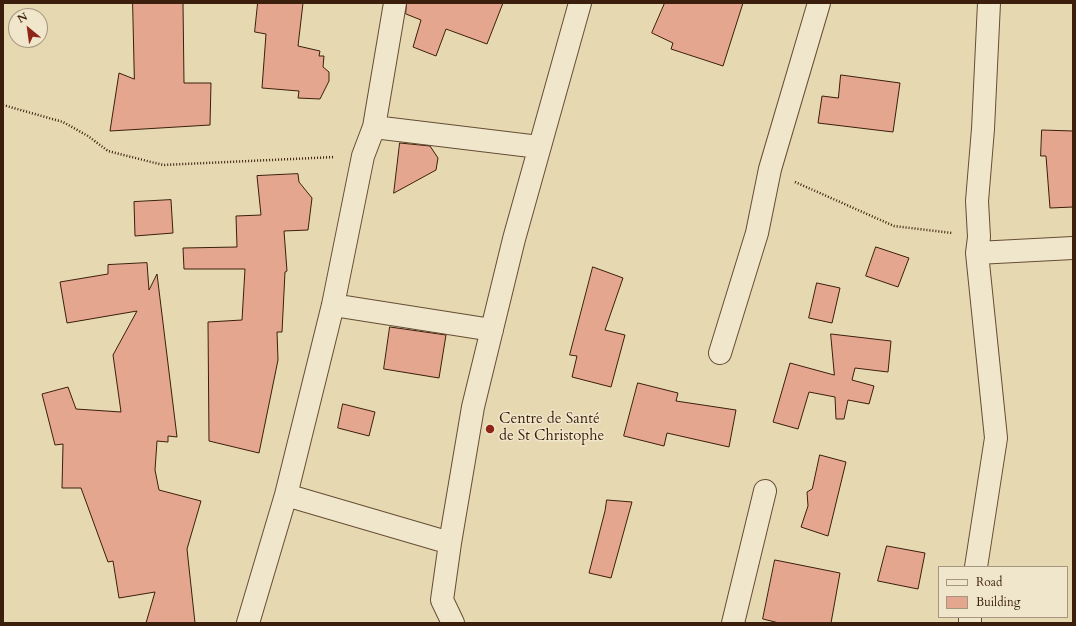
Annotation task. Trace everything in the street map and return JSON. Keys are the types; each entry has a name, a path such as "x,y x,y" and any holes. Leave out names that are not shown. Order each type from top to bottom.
{"street":[{"path":"248,623 286,495 333,305 364,156 374,127 395,3"},
{"path":"453,623 442,600 473,406 514,239 580,3"},
{"path":"720,353 757,233 770,169 819,3"},
{"path":"976,566 996,438 978,245 977,201 984,129 990,3"},
{"path":"374,127 539,147"},
{"path":"978,245 1073,248"},
{"path":"333,305 492,330"},
{"path":"733,623 766,492"},
{"path":"286,495 450,543"}],"path":[{"path":"3,105 63,122 88,136 108,151 163,165 364,156"},
{"path":"770,169 894,226 978,245"}],"building":[{"path":"133,3 183,3 184,83 211,83 210,125 110,131 119,73 134,79"},
{"path":"258,3 303,3 298,46 320,51 319,56 324,56 323,67 329,72 329,81 320,99 298,98 299,91 262,88 266,34 255,32"},
{"path":"407,3 503,3 487,44 446,29 436,56 413,47 421,20 406,14"},
{"path":"665,3 743,3 723,66 671,49 673,43 652,33"},
{"path":"841,75 900,83 893,132 818,123 822,96 838,98"},
{"path":"1042,130 1073,131 1073,207 1050,208 1046,156 1041,156"},
{"path":"400,143 430,146 438,158 436,170 394,193"},
{"path":"298,174 299,182 312,198 308,230 284,231 287,271 285,272 282,332 277,332 278,360 259,453 209,441 208,322 242,320 245,269 184,269 183,248 237,247 236,216 261,215 257,176"},
{"path":"171,200 173,233 135,236 134,202"},
{"path":"876,247 909,258 898,287 866,276"},
{"path":"147,263 149,290 157,274 177,437 168,436 168,442 157,441 155,470 159,490 201,501 187,549 195,623 146,623 155,592 119,598 113,561 108,562 81,488 62,488 63,444 55,445 42,394 68,387 76,409 121,412 113,355 137,311 67,323 60,282 108,274 108,265"},
{"path":"593,267 623,278 605,330 625,335 611,387 572,377 577,356 570,355"},
{"path":"817,283 840,288 832,323 809,318"},
{"path":"390,327 446,335 439,378 384,369"},
{"path":"831,334 891,341 888,372 855,368 852,380 874,386 869,404 848,400 844,419 836,419 835,397 809,392 798,429 773,422 790,363 834,375"},
{"path":"638,383 678,393 676,401 736,410 729,447 667,433 664,446 624,436"},
{"path":"343,404 375,412 369,436 338,428"},
{"path":"820,455 846,462 828,536 801,527 808,506 807,492 812,489"},
{"path":"607,500 632,502 611,578 589,573"},
{"path":"887,546 925,553 918,589 878,581"},
{"path":"775,560 840,573 831,623 779,623 763,619"}],"place":[{"name":"Centre de Santé de St Christophe","path":"490,429"}]}
